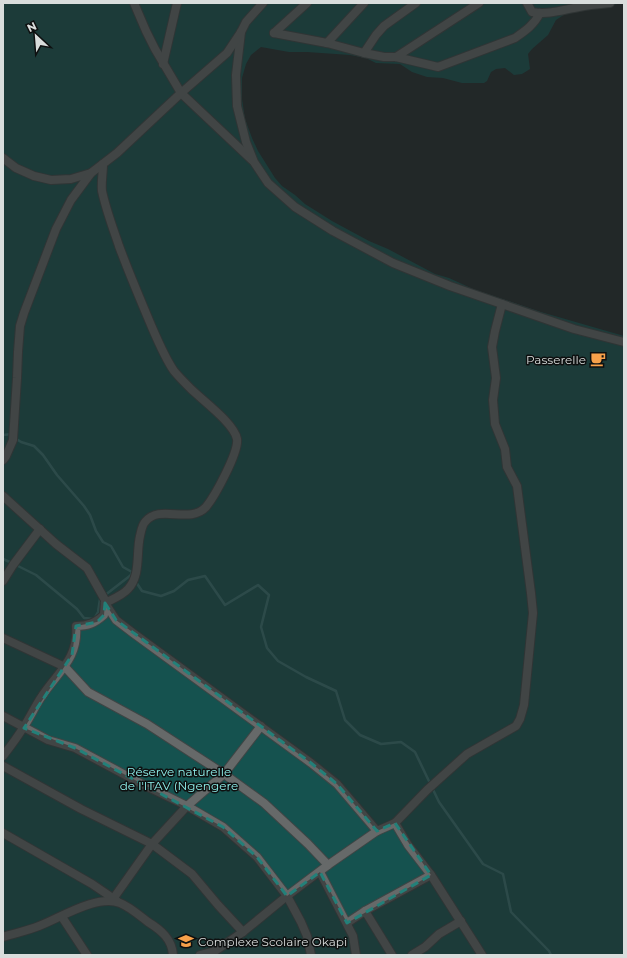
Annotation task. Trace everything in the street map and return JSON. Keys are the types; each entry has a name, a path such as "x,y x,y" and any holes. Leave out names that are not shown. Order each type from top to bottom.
{"street":[{"path":"134,3 146,31 180,93 254,162"},
{"path":"163,64 177,3"},
{"path":"3,158 16,168 34,176 51,180 71,179 90,173 117,153 180,93 227,53 242,32 246,22 263,3"},
{"path":"307,3 274,33 327,43 364,53 384,57 396,57 438,67 515,38 536,22 543,13"},
{"path":"327,43 364,3"},
{"path":"364,53 384,26 416,3"},
{"path":"396,57 479,3"},
{"path":"527,3 532,12 543,13 557,13 578,7 610,3"},
{"path":"242,32 236,76 237,106 246,142 254,162 268,183 294,206 333,231 393,263 450,286 574,329 624,342"},
{"path":"103,164 102,190 107,214 136,291 158,340 173,369 190,388 215,410 233,429 237,439 237,448 230,465 206,506 199,513 182,515 162,513 151,516 144,523 138,542 134,580 129,588 104,599"},
{"path":"3,460 13,440 20,326 24,312 56,229 71,200 90,173"},
{"path":"200,955 215,951 243,932 328,865 377,831 395,823 467,754 516,726 520,719 524,705 533,613 517,486 507,467 505,449 496,424 493,400 496,378 492,347 502,304"},
{"path":"3,496 56,544 87,568 94,578 116,620 311,763 337,784 377,831"},
{"path":"3,581 15,562 40,529"},
{"path":"3,756 24,728 42,696 65,667 72,655 75,644 76,626 85,626 96,622 104,615 104,599"},
{"path":"3,638 65,667 88,692 148,724 224,774 264,803 328,865"},
{"path":"3,716 24,728 57,743 75,748 187,806 223,827 257,857 287,896 307,936 311,955"},
{"path":"116,901 152,844 187,806 224,774 261,726"},
{"path":"3,766 81,809 152,844 192,874 218,906 243,932"},
{"path":"395,823 408,845 431,875 482,955"},
{"path":"3,833 92,884 160,931 169,940 173,949 173,955"},
{"path":"320,872 354,936 356,955"},
{"path":"347,923 365,911 431,875"},
{"path":"3,937 38,927 90,904 116,901"},
{"path":"365,911 392,955"},
{"path":"62,917 87,955"},
{"path":"412,955 425,947 440,934 461,921"}],"highlighted area":[{"path":"105,603 116,620 311,763 337,784 377,831 395,823 431,875 347,923 320,872 287,896 257,857 223,827 75,748 24,728 72,655 76,626 97,622 104,615"}],"green space":[{"name":"Réserve naturelle de l'ITAV (Ngengere","path":"3,3 624,3 568,12 556,20 548,35 528,54 530,69 522,74 514,75 505,68 496,69 491,72 487,81 484,83 462,83 443,78 427,77 412,72 400,64 376,63 366,58 350,55 289,52 261,47 251,55 246,64 242,78 242,99 245,119 252,138 258,151 275,178 282,186 305,204 332,221 435,274 449,278 473,289 541,312 624,336 624,955 3,955"}],"waterway":[{"path":"3,435 12,434"},
{"path":"15,438 21,442 34,446 43,455 57,475 84,506 103,542 111,546 123,567 132,572 131,575"},
{"path":"3,559 12,563"},
{"path":"16,565 36,575 77,609 84,618 94,619 98,612 100,599 131,575"},
{"path":"136,582 142,591 161,596 174,591 188,580 205,576 225,605 258,585 269,595 261,627 267,648 278,661 306,677 336,691 345,720 360,735 381,744 401,742 415,752 439,802 483,864 503,874 511,912 549,951 551,955"}],"place":[{"name":"Passerelle","path":"598,359"},
{"name":"Complexe Scolaire Okapi","path":"186,941"}]}
